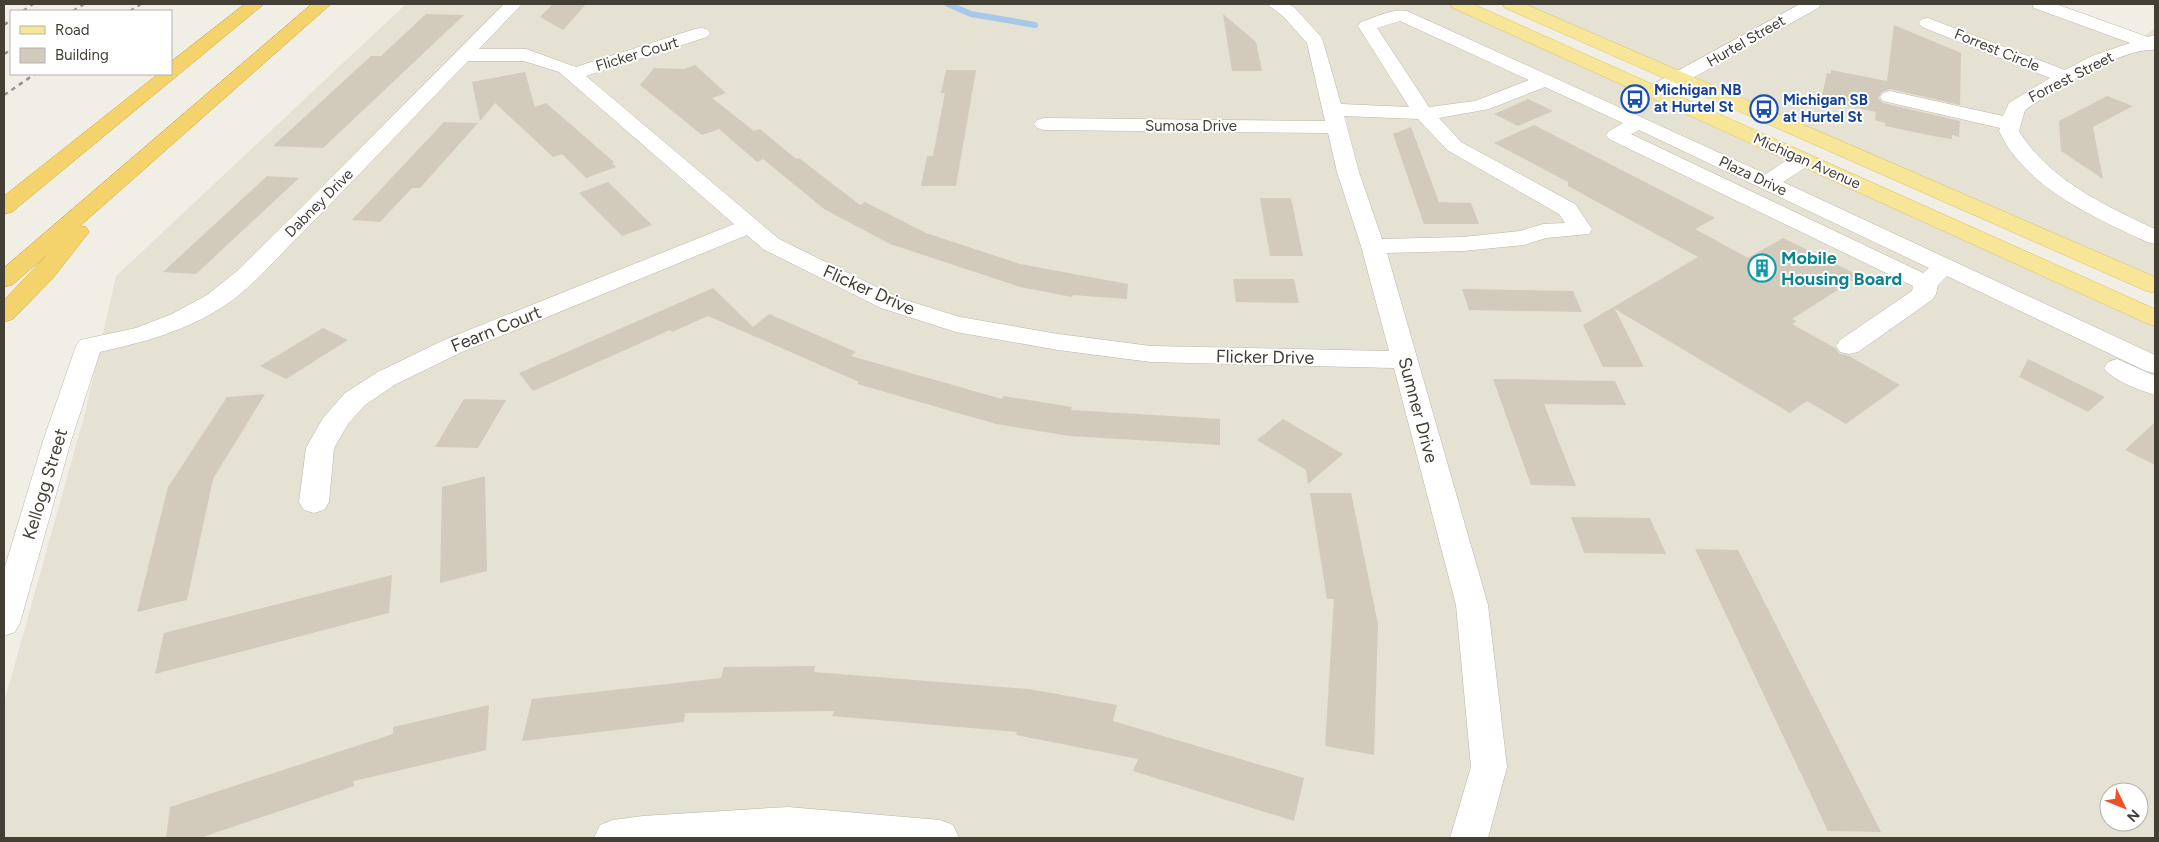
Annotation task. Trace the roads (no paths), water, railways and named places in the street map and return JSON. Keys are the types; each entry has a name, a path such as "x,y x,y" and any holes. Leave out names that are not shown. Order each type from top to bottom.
{"highway":[{"path":"172,71 255,4"},
{"path":"4,280 322,4"},
{"path":"4,208 168,75"},
{"path":"4,199 52,168"},
{"path":"4,314 45,273 125,175"}],"main road":[{"name":"Michigan Avenue","path":"1459,4 2155,318"},
{"name":"Michigan Avenue","path":"1511,4 2155,286"}],"street":[{"name":"Dabney Drive","path":"89,346 143,334 181,319 216,300 245,276 306,216 513,4"},
{"name":"Sumner Drive","path":"1276,4 1290,12 1316,42 1348,172 1373,246 1472,605 1489,767 1469,838"},
{"name":"Hurtel Street","path":"1653,92 1812,4"},
{"path":"2040,4 2153,43"},
{"name":"Plaza Drive","path":"1423,113 1366,26 1401,15 1638,122 2155,365"},
{"name":"Forrest Circle","path":"1928,23 2065,77"},
{"name":"Flicker Court","path":"572,74 701,33"},
{"name":"Forrest Street","path":"2011,124 2016,107 2042,89 2099,60 2153,43"},
{"name":"Flicker Drive","path":"463,55 526,55 566,68 771,244 890,304 956,324 1058,342 1151,354 1405,360"},
{"path":"1336,118 1460,110 1486,104 1546,80"},
{"path":"1890,97 2011,124 2009,131 2021,151 2040,170 2078,198 2118,220 2155,237"},
{"path":"1373,246 1463,244 1524,238 1543,231 1581,229 1567,209 1454,146 1423,113"},
{"name":"Sumosa Drive","path":"1044,124 1336,118"},
{"path":"1638,122 1616,135 1926,283"},
{"path":"1767,182 1804,160"},
{"name":"Fearn Court","path":"314,502 320,448 336,418 355,399 379,383 453,346 748,226"},
{"path":"1849,346 1924,294 1926,283 1945,266"},
{"path":"2039,310 2073,347 2155,386"},
{"name":"Kellogg Street","path":"4,624 57,441 89,346"},
{"path":"613,838 643,834 788,824 940,838"}],"waterway":[{"path":"948,4 971,14 1035,25"}],"railway":[{"path":"24,10 33,4"},
{"path":"75,10 84,4"},
{"path":"132,10 141,4"},
{"path":"4,25 10,21"},
{"path":"4,54 10,51"},
{"path":"4,95 34,75"}],"place":[{"name":"Michigan NB at Hurtel St","path":"1635,99"},
{"name":"Michigan SB at Hurtel St","path":"1764,109"},
{"name":"Mobile Housing Board","path":"1762,268"}]}
